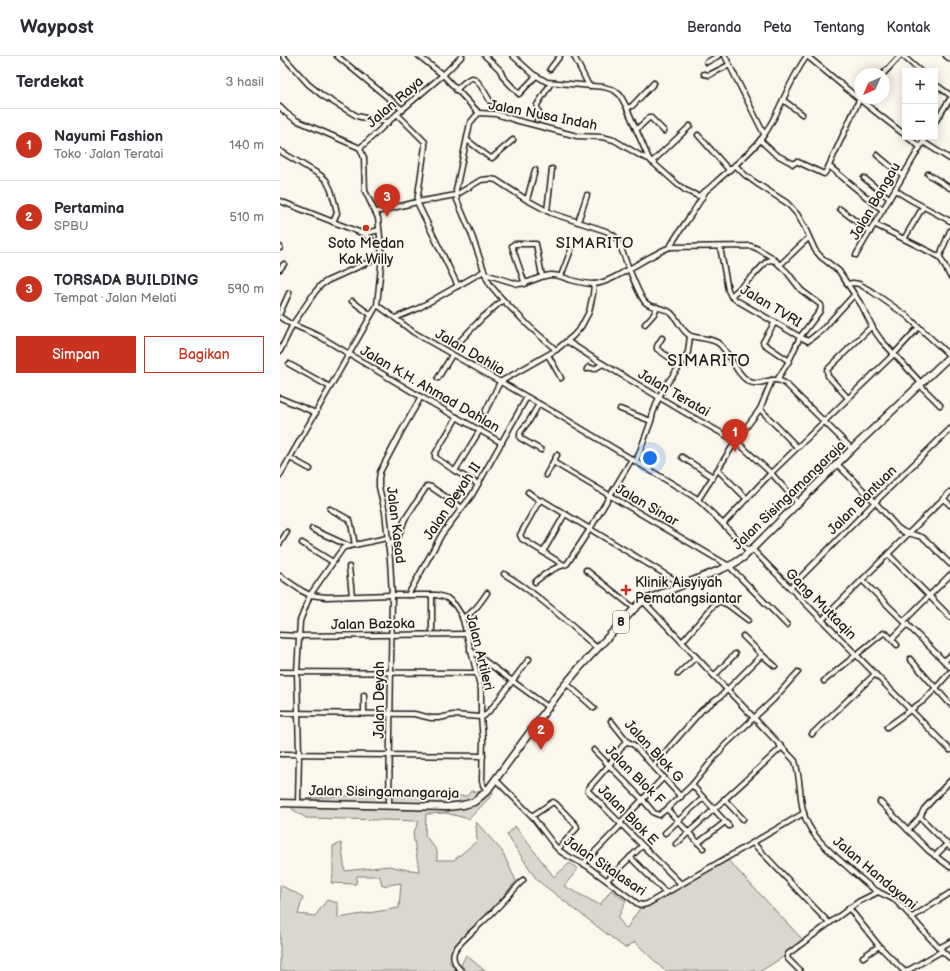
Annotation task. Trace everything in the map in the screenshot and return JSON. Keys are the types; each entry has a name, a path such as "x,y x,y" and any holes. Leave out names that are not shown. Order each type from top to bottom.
{"highway":[{"name":"Jalan Sisingamangaraja","path":"280,803 447,807 463,806 474,802 487,791 566,683 634,608 643,601 729,566 744,557 852,449 950,356"}],"street":[{"path":"283,56 308,84 323,96 357,116 389,122"},
{"path":"337,56 403,110"},
{"path":"419,56 442,76 477,111"},
{"name":"Jalan Raya","path":"360,148 442,76 462,56"},
{"path":"485,56 500,70 503,77 520,94 536,76"},
{"path":"513,56 536,76 547,82 614,90 620,95 627,108 651,161 685,190 698,196 735,165 760,140 783,100 795,74 807,56 854,94"},
{"path":"550,69 560,56"},
{"path":"574,56 589,86"},
{"path":"707,62 718,56"},
{"path":"725,56 764,134"},
{"path":"888,68 900,56"},
{"path":"903,56 917,68"},
{"path":"946,56 950,59"},
{"path":"704,74 709,75 729,65"},
{"path":"456,90 473,78 476,80 490,101"},
{"path":"537,120 539,112 537,105 551,83"},
{"path":"627,108 632,106 654,83"},
{"path":"938,86 950,95"},
{"path":"938,117 950,99"},
{"path":"783,100 802,114"},
{"path":"760,140 770,150 793,164 798,162 824,174 856,104"},
{"path":"866,104 902,133"},
{"path":"280,107 286,114 296,120 360,148 364,158 366,196 378,218 382,256 377,305 280,475"},
{"name":"Jalan Nusa Indah","path":"484,273 471,233 456,195 458,177 470,123 479,113 496,114 578,136 614,140 651,161"},
{"path":"397,114 425,142 417,202 458,286"},
{"path":"636,130 650,117 664,131"},
{"path":"651,161 690,126"},
{"path":"698,135 729,170"},
{"path":"466,140 492,158 513,140"},
{"path":"911,140 920,147"},
{"path":"923,142 950,159"},
{"name":"Jalan Bangau","path":"856,255 923,142"},
{"path":"280,151 326,180 331,190 337,213 333,222"},
{"path":"877,155 903,175"},
{"path":"735,165 745,175 787,203 797,214 815,250 839,272 862,306 881,340 940,405"},
{"path":"829,166 883,210"},
{"path":"547,211 552,169"},
{"path":"527,200 535,170"},
{"path":"928,174 950,188"},
{"path":"864,178 890,198"},
{"path":"376,212 417,202 456,195 481,180 490,179 496,180 547,211 606,231 617,239 645,303 668,310 690,336 703,338 718,343 740,375 748,381 758,383 777,380 786,384 852,449"},
{"path":"895,190 950,221"},
{"path":"670,247 701,200 705,191"},
{"path":"578,222 587,195"},
{"path":"280,201 364,234 381,248"},
{"path":"904,239 923,207"},
{"path":"840,209 870,232"},
{"path":"874,224 940,257 950,276"},
{"path":"364,234 380,230"},
{"path":"940,257 950,231"},
{"path":"780,265 809,238"},
{"path":"525,284 512,248 514,244 530,243 536,245 542,276"},
{"name":"Jalan TVRI","path":"720,246 728,290 731,296 800,337 777,380"},
{"path":"395,318 417,309 484,273 518,284 525,284 542,276 553,274 571,280 594,284 603,283 670,247 751,246 770,256 787,272 801,290 821,306 820,311 800,337 806,341 810,340 823,329 854,295"},
{"path":"562,276 571,250"},
{"path":"280,351 293,324 321,285 382,256"},
{"path":"731,296 754,276 766,262 770,260 776,261"},
{"path":"280,269 284,264"},
{"path":"484,273 491,286 503,300 556,350"},
{"path":"847,284 856,283 865,287 907,316 950,356"},
{"path":"485,412 500,382 556,350 581,327 589,312 594,284"},
{"path":"280,313 289,293"},
{"path":"461,340 482,318 503,300"},
{"path":"352,301 371,315"},
{"name":"Jalan Dahlia","path":"377,305 413,332 528,397 636,462"},
{"path":"645,324 658,307"},
{"name":"Jalan K.H. Ahmad Dahlan","path":"280,317 319,336 421,397 502,442"},
{"path":"775,322 763,342 789,360"},
{"path":"848,398 828,376 827,370 872,326"},
{"path":"723,524 771,473 894,354 919,327"},
{"path":"636,462 659,397 688,352 690,336"},
{"path":"662,338 657,346 657,349 680,365"},
{"name":"Jalan Teratai","path":"567,341 689,416 736,441 771,473 798,503"},
{"path":"438,378 452,355"},
{"path":"548,355 561,378"},
{"path":"289,364 330,387"},
{"path":"587,369 589,367 595,369 603,364"},
{"path":"698,500 736,441 760,410 772,380"},
{"name":"Jalan Kasad","path":"392,595 388,538 378,479 380,472 421,397"},
{"name":"Jalan Deyah II","path":"408,595 439,539 472,495 528,397"},
{"path":"280,398 316,413"},
{"path":"538,404 529,422 521,431 520,438 542,450"},
{"path":"620,409 651,421"},
{"path":"760,410 797,447"},
{"path":"457,417 435,456 436,459 478,484"},
{"name":"Jalan Bantuan","path":"790,588 874,502 950,429"},
{"path":"455,471 480,430"},
{"path":"546,475 557,455"},
{"path":"682,457 713,477"},
{"path":"290,458 310,469"},
{"path":"535,582 550,570 567,564 632,459"},
{"name":"Jalan Sinar","path":"553,462 729,566 787,625"},
{"name":"Gang Muttaqin","path":"636,462 698,500 708,509 790,588 950,750"},
{"path":"837,464 898,528 909,534 922,537 950,564"},
{"path":"280,465 284,467"},
{"path":"718,470 747,499"},
{"path":"388,546 399,536 405,519 427,486 462,508"},
{"path":"528,492 540,501 542,500 683,585"},
{"path":"822,620 950,492"},
{"path":"944,498 950,505"},
{"path":"540,501 520,535 522,539 564,565"},
{"path":"330,509 350,520 355,545"},
{"path":"543,552 565,514"},
{"path":"312,529 350,546"},
{"path":"280,543 287,532"},
{"path":"298,803 299,754 297,672 300,621 310,595 343,548 388,538"},
{"path":"302,543 333,562"},
{"path":"888,554 950,617"},
{"path":"349,567 352,596"},
{"path":"586,570 634,608"},
{"path":"504,574 541,600 597,648"},
{"path":"892,639 929,596 950,575"},
{"name":"Jalan Artileri","path":"281,578 310,595 326,597 437,595 447,598 457,608 462,618 480,690 483,740 482,781 487,791"},
{"path":"862,580 950,667"},
{"path":"462,618 476,609 486,593"},
{"name":"Jalan Deyah","path":"389,805 392,595"},
{"path":"432,595 432,630"},
{"name":"Jalan Handayani","path":"643,601 795,761 798,771 804,814 809,826 816,836 837,858 878,892 895,900 940,950 950,958"},
{"path":"682,642 719,601 728,605 748,620"},
{"path":"824,681 884,633 897,645"},
{"name":"Jalan Bazoka","path":"280,635 466,634"},
{"path":"744,636 775,666"},
{"path":"470,650 548,707"},
{"path":"714,676 735,654"},
{"path":"653,766 704,709 720,697 762,655"},
{"path":"944,661 950,656"},
{"path":"678,674 696,657"},
{"path":"280,713 414,714 431,718 453,715 481,717 492,708 529,659"},
{"path":"910,659 950,704"},
{"path":"280,672 476,673"},
{"path":"703,848 667,809 692,785 724,746 773,700 798,672"},
{"path":"887,727 923,701 950,672"},
{"path":"812,734 875,674"},
{"path":"566,683 594,708"},
{"path":"364,695 364,714"},
{"name":"Jalan Blok G","path":"611,721 628,742 634,745 681,797"},
{"name":"Jalan Blok E","path":"628,742 624,744 588,790 681,884"},
{"path":"676,844 782,747"},
{"name":"Jalan Blok F","path":"594,750 654,813 657,815 662,814 667,809"},
{"path":"280,754 483,756"},
{"path":"583,864 664,777"},
{"name":"Jalan Sitalasari","path":"495,779 532,816 558,850 583,864 638,904 642,905 647,904 804,814"},
{"path":"908,830 920,817 924,809 950,781"},
{"path":"692,785 729,826"},
{"path":"665,833 703,798"},
{"path":"724,799 743,819"},
{"path":"532,816 553,802 576,825 577,828 558,850"},
{"path":"880,802 929,851 950,867"},
{"path":"920,817 949,846 935,856"},
{"path":"698,843 724,822"},
{"path":"753,843 829,923"},
{"path":"607,880 642,846"},
{"path":"630,857 666,893"},
{"path":"461,971 454,958 457,946 523,880"},
{"path":"800,971 788,959 788,954 849,908 878,892"},
{"path":"911,918 950,893"},
{"path":"849,908 879,946 904,971"},
{"path":"907,971 950,942"},
{"path":"863,957 879,946"}],"shaded area":[{"path":"471,791 494,793 469,819 446,813 426,814 425,835 437,851 437,860 454,860 477,841 476,822 502,851 516,881 449,961 456,971 280,971 280,885 303,897 298,914 315,916 327,900 338,903 338,918 399,908 401,883 382,886 380,876 357,876 356,884 331,883 333,875 333,846 341,843 345,871 389,866 419,871 413,834 419,821 306,818 292,809 292,800 337,796 467,796"},
{"path":"515,826 554,877 570,863 578,869 564,886 600,905 611,890 626,901 618,918 626,929 642,905 726,858 804,941 791,952 761,971 665,971 635,942 625,948 537,880 507,835"},
{"path":"466,955 485,971 467,971 461,965"}],"place":[{"name":"TORSADA BUILDING","path":"387,217"},
{"name":"Soto Medan Kak Willy","path":"366,228"},
{"name":"Nayumi Fashion","path":"735,452"},
{"name":"Klinik Aisyiyah Pematangsiantar","path":"626,590"},
{"name":"Pertamina","path":"541,750"}],"district":[{"name":"SIMARITO","path":"595,243"},
{"name":"SIMARITO","path":"709,361"}]}
